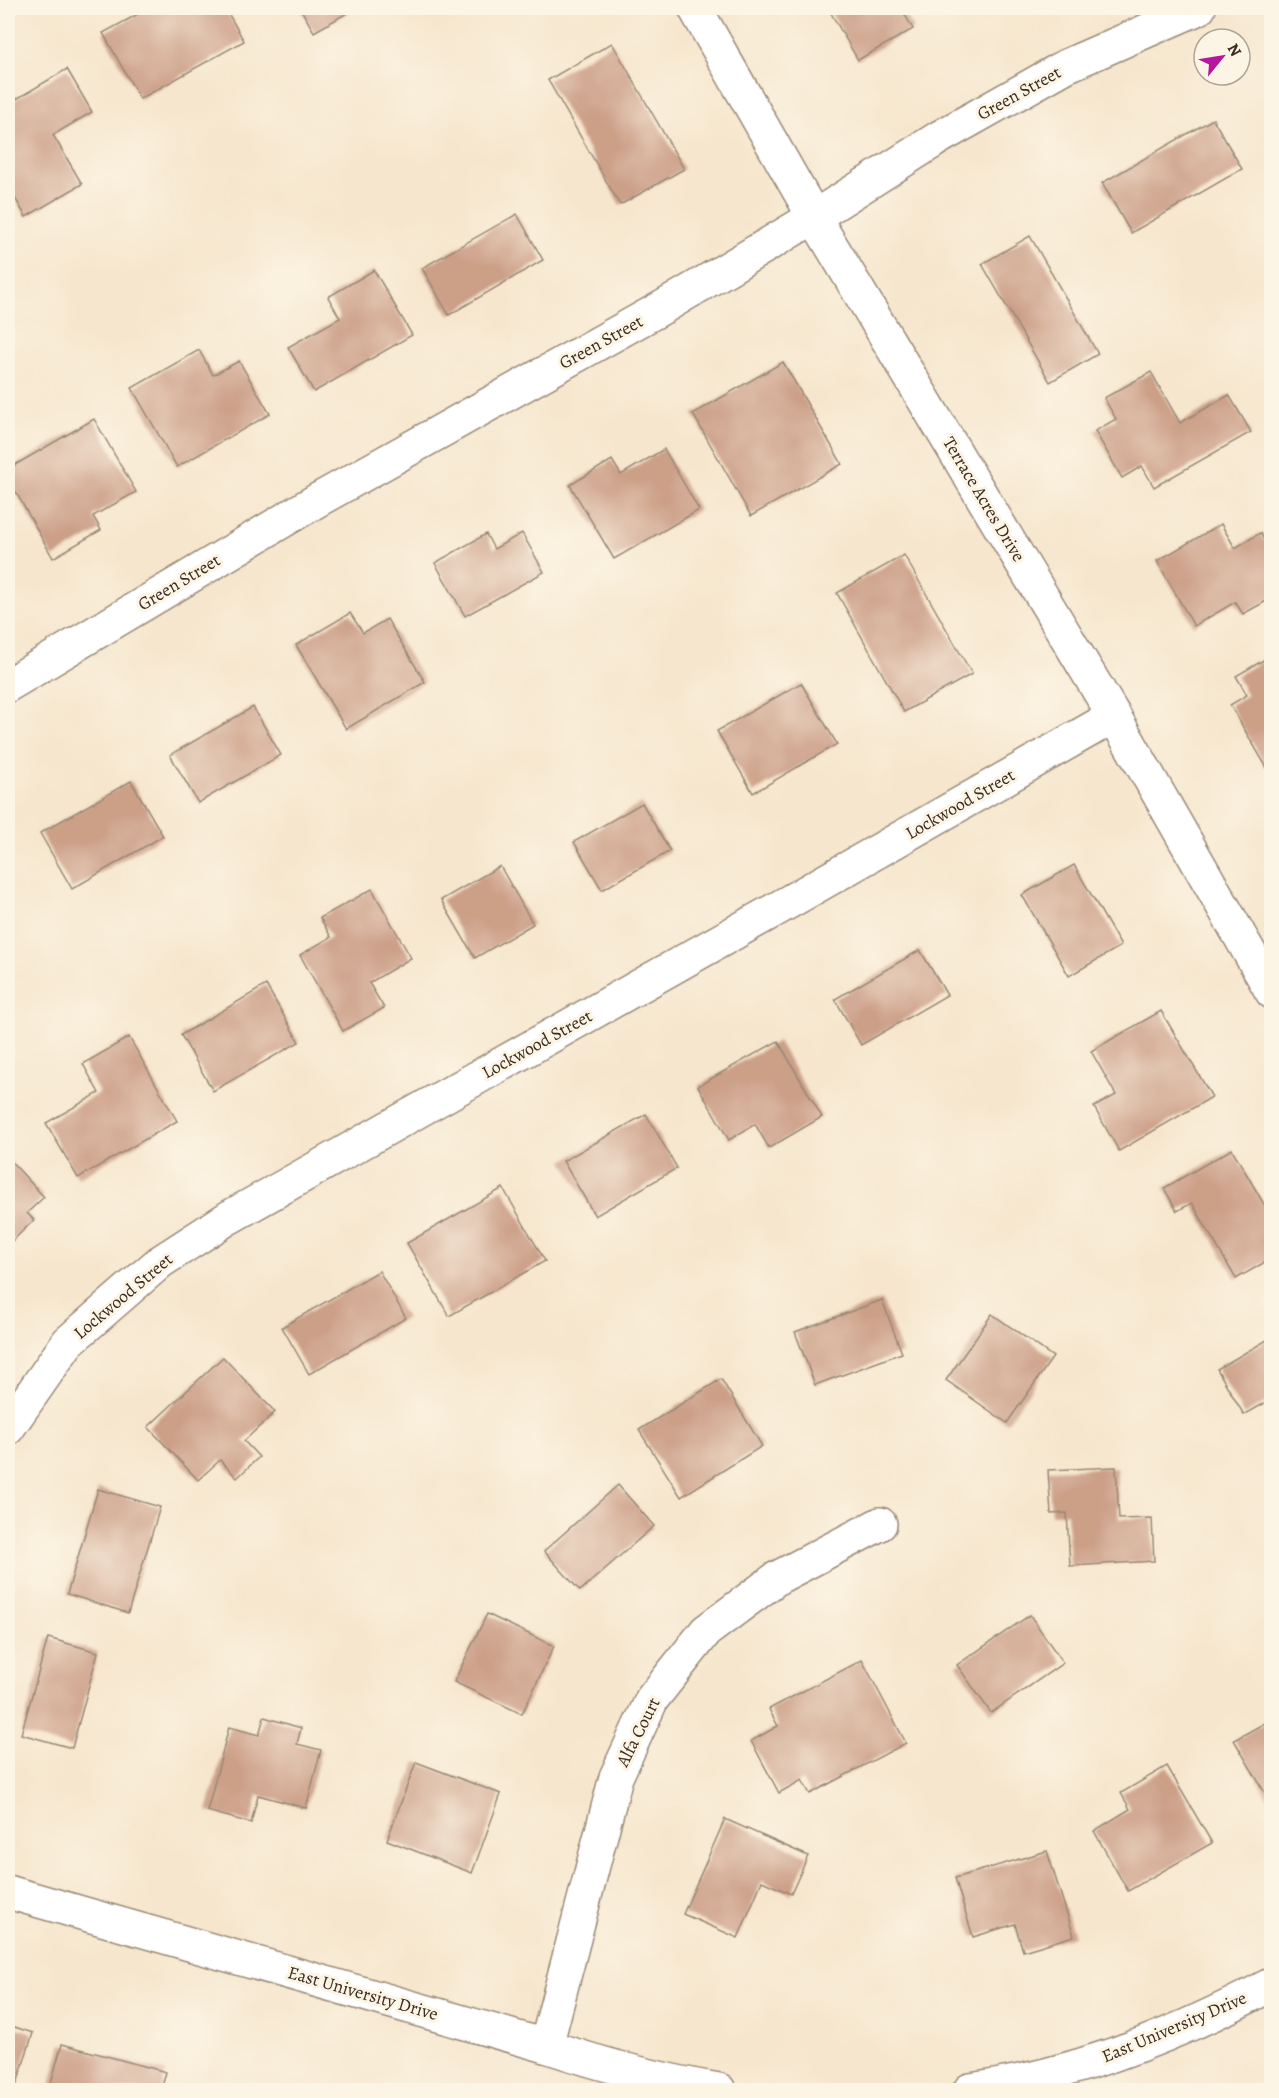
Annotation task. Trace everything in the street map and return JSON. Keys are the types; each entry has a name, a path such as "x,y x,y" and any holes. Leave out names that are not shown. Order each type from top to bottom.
{"street":[{"name":"Terrace Acres Drive","path":"695,8 814,217 1114,716 1272,992"},
{"name":"Green Street","path":"8,685 316,501 664,306 814,217 940,137 1066,66 1199,8"},
{"name":"Lockwood Street","path":"8,1428 68,1342 160,1263 228,1218 783,906 1114,716"},
{"name":"Alfa Court","path":"546,2046 616,1777 652,1700 706,1631 777,1578 880,1524"},
{"name":"East University Drive","path":"8,1892 546,2046 609,2067 672,2083 719,2091"},
{"name":"East University Drive","path":"970,2091 1044,2076 1101,2060 1233,2005 1272,1984"}],"building":[{"path":"149,8 225,8 244,41 140,99 103,33"},
{"path":"300,8 356,8 314,32"},
{"path":"828,8 901,8 913,29 858,60"},
{"path":"612,43 684,169 620,205 548,80"},
{"path":"67,69 92,112 53,135 82,184 26,217 8,186 8,104"},
{"path":"1213,119 1242,169 1131,233 1102,183"},
{"path":"517,214 543,260 449,315 422,268"},
{"path":"1030,236 1098,354 1050,382 982,264"},
{"path":"374,270 412,335 314,392 288,347 340,318 328,297"},
{"path":"199,350 213,375 239,361 270,414 177,467 132,388"},
{"path":"783,362 842,464 751,516 693,414"},
{"path":"1151,372 1180,423 1229,395 1251,432 1154,487 1142,466 1122,478 1095,431 1116,419 1104,398"},
{"path":"94,419 136,492 93,516 101,530 53,558 8,478 8,469"},
{"path":"664,449 699,510 614,559 570,485 612,460 621,475"},
{"path":"1221,524 1235,548 1260,533 1272,552 1272,598 1243,614 1235,602 1194,626 1157,561"},
{"path":"522,533 544,572 465,616 435,563 486,534 494,549"},
{"path":"904,555 972,674 904,712 837,593"},
{"path":"350,613 363,633 387,619 425,682 346,729 296,645"},
{"path":"1272,655 1272,772 1270,773 1230,705 1247,695 1236,676"},
{"path":"801,683 837,744 753,793 717,731"},
{"path":"253,707 281,755 198,803 170,755"},
{"path":"131,781 163,836 72,889 40,833"},
{"path":"642,803 670,851 602,890 574,842"},
{"path":"1074,865 1121,946 1069,976 1022,895"},
{"path":"500,866 533,924 475,958 441,900"},
{"path":"372,889 411,958 369,983 384,1008 343,1031 300,955 331,937 320,918"},
{"path":"920,950 947,995 861,1045 835,999"},
{"path":"266,985 299,1042 213,1091 181,1035"},
{"path":"1161,1011 1212,1097 1119,1151 1094,1107 1116,1095 1091,1051"},
{"path":"129,1037 177,1121 78,1178 46,1123 99,1093 83,1064"},
{"path":"778,1041 822,1117 769,1148 755,1124 729,1140 698,1086"},
{"path":"646,1114 677,1168 595,1216 563,1161"},
{"path":"1232,1149 1272,1218 1272,1258 1236,1279 1192,1203 1177,1211 1164,1188"},
{"path":"8,1158 44,1197 27,1213 34,1220 8,1245"},
{"path":"503,1188 545,1261 449,1316 407,1243"},
{"path":"379,1271 406,1318 309,1374 282,1327"},
{"path":"882,1300 902,1353 815,1385 795,1332"},
{"path":"992,1314 1053,1357 1007,1423 946,1380"},
{"path":"1272,1337 1272,1399 1244,1415 1217,1369"},
{"path":"223,1357 275,1412 244,1441 259,1457 237,1478 220,1460 198,1480 148,1427"},
{"path":"721,1379 762,1446 681,1497 639,1430"},
{"path":"1116,1467 1119,1519 1152,1518 1154,1561 1070,1566 1067,1513 1051,1514 1048,1470"},
{"path":"618,1485 654,1526 580,1591 544,1551"},
{"path":"98,1489 160,1507 128,1613 67,1594"},
{"path":"487,1614 554,1646 522,1714 454,1682"},
{"path":"1030,1615 1063,1663 991,1713 957,1665"},
{"path":"48,1638 98,1652 72,1748 21,1734"},
{"path":"862,1660 906,1743 810,1794 802,1780 779,1793 751,1741 778,1726 769,1709"},
{"path":"264,1717 301,1728 297,1744 321,1750 306,1808 258,1795 251,1823 207,1811 229,1727 259,1735"},
{"path":"1272,1719 1272,1805 1234,1740"},
{"path":"416,1762 501,1794 472,1873 387,1840"},
{"path":"1167,1766 1212,1843 1128,1891 1094,1831 1130,1809 1121,1793"},
{"path":"725,1819 808,1856 791,1894 762,1881 738,1938 683,1914"},
{"path":"1047,1851 1074,1936 1023,1951 1015,1924 973,1937 955,1878"},
{"path":"8,2025 33,2033 15,2090 8,2090"},
{"path":"62,2044 166,2072 161,2090 49,2090"}]}
